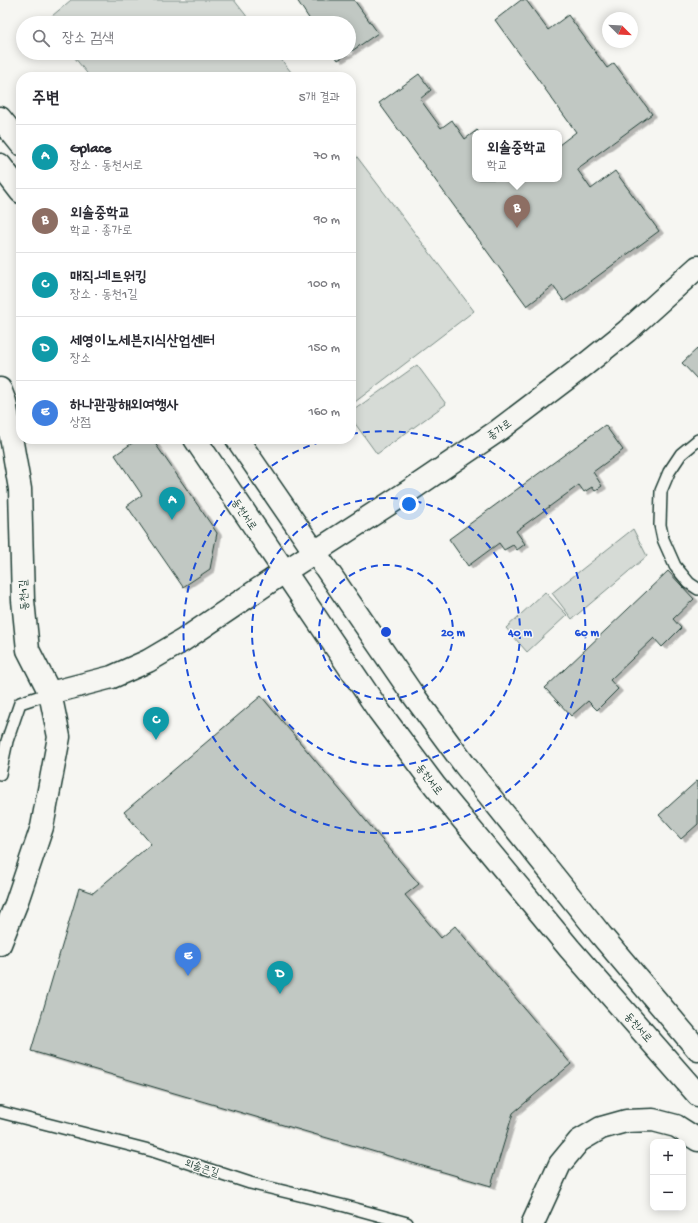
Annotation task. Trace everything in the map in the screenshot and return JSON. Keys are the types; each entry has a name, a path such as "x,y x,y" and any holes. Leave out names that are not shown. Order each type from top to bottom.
{"main road":[{"path":"0,118 16,138"},
{"path":"0,166 16,186"},
{"name":"종가로","path":"50,693 112,677 148,662 182,642 284,572 412,489 499,430 627,331 698,267"},
{"name":"동천1길","path":"0,388 5,402 20,489 23,600 28,650 50,693 59,737 42,827 16,904 0,944"},
{"name":"동천서로","path":"198,444 379,711 435,786 570,949 698,1095"},
{"path":"240,444 411,692 464,764 601,935 698,1050"},
{"path":"533,1223 560,1164 579,1141 601,1128 626,1121 653,1120 676,1126 698,1140"}],"lane":[{"path":"698,440 681,454 669,472 661,491 660,525 663,539 675,566 689,583 698,589"},
{"path":"0,774 7,742 20,703 50,693"},
{"name":"외솔큰길","path":"0,1112 153,1151 250,1183 345,1206 406,1223"}],"shaded area":[{"path":"71,0 234,0 247,16 52,16"},
{"path":"77,60 282,60 291,72 86,72"},
{"path":"356,156 474,311 356,401"},
{"path":"417,365 446,404 377,454 356,425 356,408"},
{"path":"633,529 647,556 572,619 552,593"},
{"path":"545,592 567,615 527,652 506,628"}],"building":[{"path":"297,0 354,0 378,33 356,48 356,16 307,16"},
{"path":"521,0 526,0 548,30 568,15 607,68 614,63 652,114 577,169 591,189 615,171 659,231 564,301 553,286 527,306 379,103 419,74 431,90 420,99 441,128 452,120 465,139 472,134 472,182 562,182 562,143 576,132 495,20"},
{"path":"698,348 698,380 682,363"},
{"path":"605,425 623,450 593,472 602,486 595,491 592,487 584,492 579,485 516,531 525,544 517,550 513,545 504,550 499,543 468,566 449,539"},
{"path":"131,444 155,444 217,533 210,569 183,587 127,506 142,495 115,455"},
{"path":"668,571 694,599 673,619 681,628 662,647 654,638 610,680 618,689 597,710 588,701 571,716 545,688"},
{"path":"261,696 419,884 405,895 441,938 455,926 571,1064 513,1113 491,1186 31,1051 79,888 93,893 151,844 124,812"},
{"path":"698,780 698,824 681,839 659,815"}],"place":[{"name":"외솔중학교","path":"517,228"},
{"name":"Gplace","path":"172,520"},
{"name":"매직-네트워킹","path":"156,740"},
{"name":"하나관광해외여행사","path":"188,976"},
{"name":"세영이노세븐지식산업센터","path":"280,994"}]}
